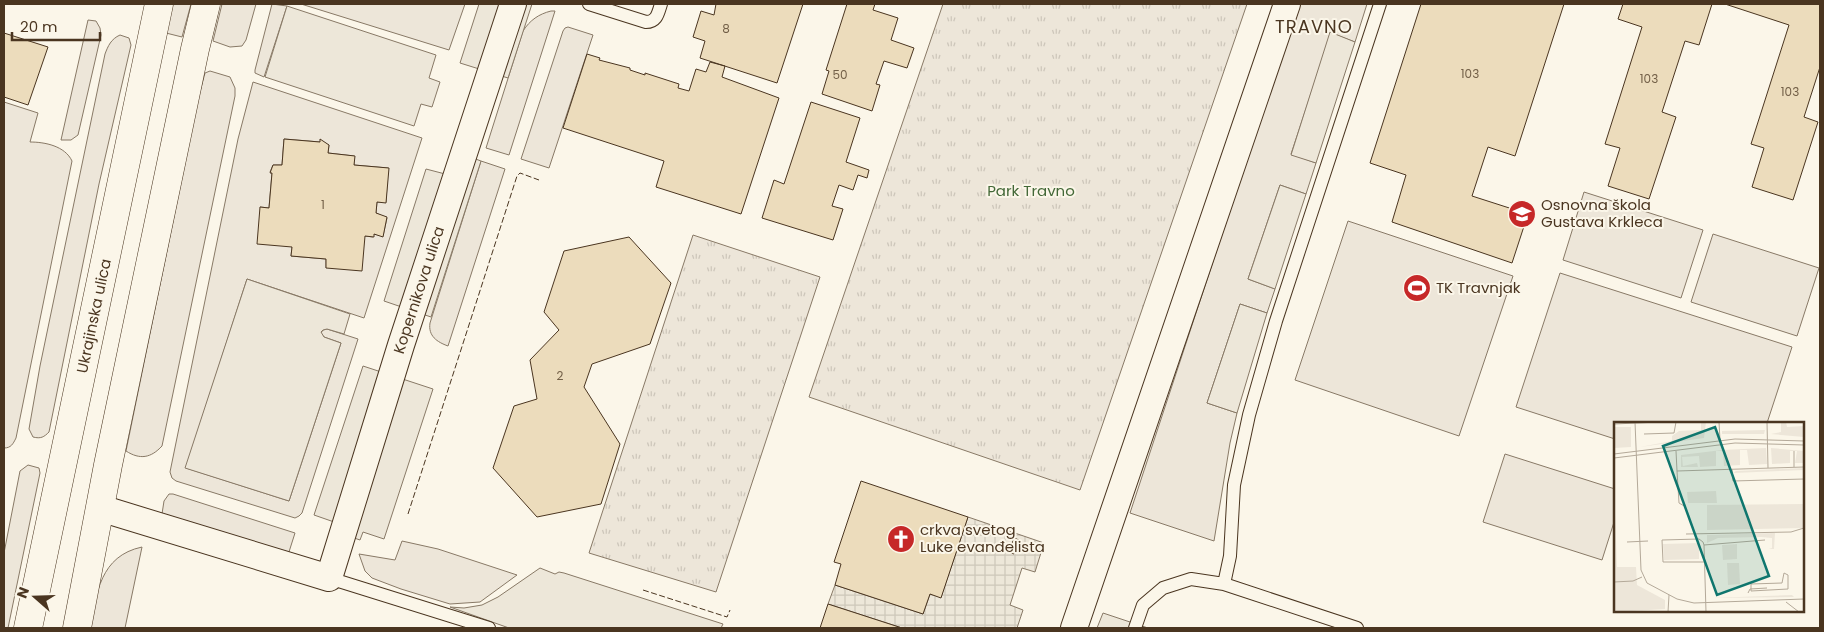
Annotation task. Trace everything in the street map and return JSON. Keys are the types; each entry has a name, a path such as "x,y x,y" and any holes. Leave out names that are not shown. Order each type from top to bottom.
{"street":[{"name":"Ukrajinska ulica","path":"28,628 159,4"},
{"path":"77,628 194,49 206,4"},
{"name":"Kopernikova ulica","path":"329,578 401,345 513,4"},
{"path":"1074,628 1287,4"},
{"path":"100,508 329,578"}],"lane":[{"path":"590,4 651,22 655,19 661,4"},
{"path":"1224,584 1230,556 1234,485 1249,414 1276,321 1380,4"},
{"path":"329,578 489,628"},
{"path":"1135,628 1143,605 1163,588 1191,579 1224,584 1357,628"}],"green space":[{"path":"173,4 191,4 182,37 166,33"},
{"path":"222,4 256,4 246,40 242,46 230,47 213,41"},
{"path":"272,4 287,6 264,77 255,73 255,70"},
{"path":"301,4 465,4 449,50"},
{"name":"Park Travno","path":"943,4 1247,4 1080,490 809,397"},
{"path":"1298,4 1367,4 1355,42 1331,33 1291,154 1316,163 1306,194 1280,185 1248,279 1275,289 1267,313 1240,304 1207,403 1237,413 1230,443 1214,541 1130,513"},
{"path":"555,11 509,155 486,148 523,31 535,18"},
{"path":"88,20 96,21 101,35 78,135 71,140 61,140"},
{"path":"568,27 593,35 549,168 521,159 563,31"},
{"path":"120,35 129,38 131,45 99,184 49,432 42,437 33,437 29,429 40,366 105,54 112,41"},
{"path":"210,71 230,77 235,88 235,96 162,446 154,453 141,457 126,451 198,99 205,73"},
{"path":"253,82 422,138 364,318 247,279 186,468 289,501 341,343 324,337 321,333 327,329 358,339 302,513 295,518 176,481 172,478 170,472 238,139","holes":["284,139 320,142 329,145 328,153 354,156 354,165 388,168 386,202 377,202 376,213 387,218 383,236 374,234 373,237 365,236 326,268 326,259 291,256 292,247 260,207 269,208 272,173 270,172 273,165 282,165"]},
{"path":"4,102 38,113 30,142 48,144 60,148 72,161 16,438 12,445 4,448"},
{"path":"481,161 505,169 448,346 434,338 430,332 430,323"},
{"path":"1584,192 1703,230 1681,298 1563,260"},
{"path":"1348,221 1513,276 1459,436 1295,380"},
{"path":"1713,234 1819,268 1797,336 1691,302"},
{"path":"693,235 820,277 716,592 589,553"},
{"path":"1560,273 1792,347 1767,422 1614,422 1614,439 1516,407"},
{"path":"1505,454 1614,489 1614,522 1602,560 1483,522"},
{"path":"28,465 39,468 40,473 8,628 4,628 4,553 20,471"},
{"path":"169,494 295,533 288,555 162,514 164,501"},
{"path":"402,541 438,549 517,575 480,602 450,604 372,578 365,571 359,554 395,560"},
{"path":"142,547 125,628 89,628 98,589 109,567 128,552"}],"shaded area":[{"path":"479,4 532,4 508,78 460,63"},
{"path":"287,6 436,55 429,78 440,82 432,107 421,104 414,126 265,77"},
{"path":"1330,32 1355,42 1316,163 1291,155"},
{"path":"457,152 481,161 431,317 384,301 426,169 449,175"},
{"path":"1280,185 1306,194 1275,289 1248,279"},
{"path":"247,279 350,314 344,334 327,329 321,332 324,337 341,343 289,501 185,468"},
{"path":"1240,304 1267,313 1237,413 1207,403"},
{"path":"363,366 433,389 384,539 363,532 360,540 334,531 337,523 314,515"},
{"path":"968,517 1044,543 1035,572 1022,568 1010,605 1023,610 1017,628 902,628 828,604 835,585 923,614 930,594 941,597"},
{"path":"540,568 555,574 559,572 564,573 723,624 721,628 509,628 450,607 464,608 482,605 498,597"},
{"path":"1103,613 1148,628 1097,628"}],"building":[{"path":"716,4 803,4 777,83 700,58 705,41 693,37 701,11 714,15"},
{"path":"847,4 875,4 873,10 898,18 891,40 914,48 907,68 884,61 876,84 880,85 872,111 822,94 829,71 826,70"},
{"path":"1421,4 1564,4 1515,156 1488,147 1472,196 1528,214 1512,263 1392,222 1406,175 1370,163"},
{"path":"1623,4 1712,4 1699,45 1685,41 1662,112 1676,117 1649,199 1608,186 1620,148 1605,144 1642,27 1618,19"},
{"path":"1725,4 1820,4 1820,67 1804,117 1818,122 1793,200 1752,187 1764,148 1751,144 1789,25"},
{"path":"4,33 48,47 28,105 4,97"},
{"path":"587,54 600,58 599,60 630,68 630,70 645,75 645,73 679,84 678,88 689,91 696,69 706,72 710,62 725,66 722,77 779,98 741,214 656,187 664,161 563,128"},
{"path":"811,102 860,118 846,162 869,170 867,178 858,175 853,190 839,185 832,206 843,209 833,240 762,218 774,180 784,184"},
{"path":"284,139 320,142 320,139 329,145 328,153 355,156 354,165 389,168 386,203 377,202 376,213 387,217 383,237 374,234 374,237 365,236 362,271 326,268 326,259 291,256 292,247 257,244 260,207 269,208 272,173 270,173 273,165 282,165"},
{"path":"629,237 671,283 650,344 592,364 584,387 620,444 601,504 537,517 493,468 514,406 537,399 530,360 559,330 544,312 564,251"},
{"name":"crkva svetog Luke evanđelista","path":"861,481 968,517 941,598 930,594 923,614 835,585 841,564 834,562"},
{"path":"1014,538 1019,540 1014,554 1009,552"},
{"path":"828,604 902,628 820,628"}],"fence":[{"path":"408,514 517,176 520,173 539,180"},
{"path":"643,590 727,617 730,610"}],"place":[{"name":"Osnovna škola Gustava Krkleca","path":"1522,214"},
{"name":"TK Travnjak","path":"1417,288"},
{"name":"crkva svetog Luke evanđelista","path":"901,539"}],"district":[{"name":"TRAVNO","path":"1314,27"}]}
